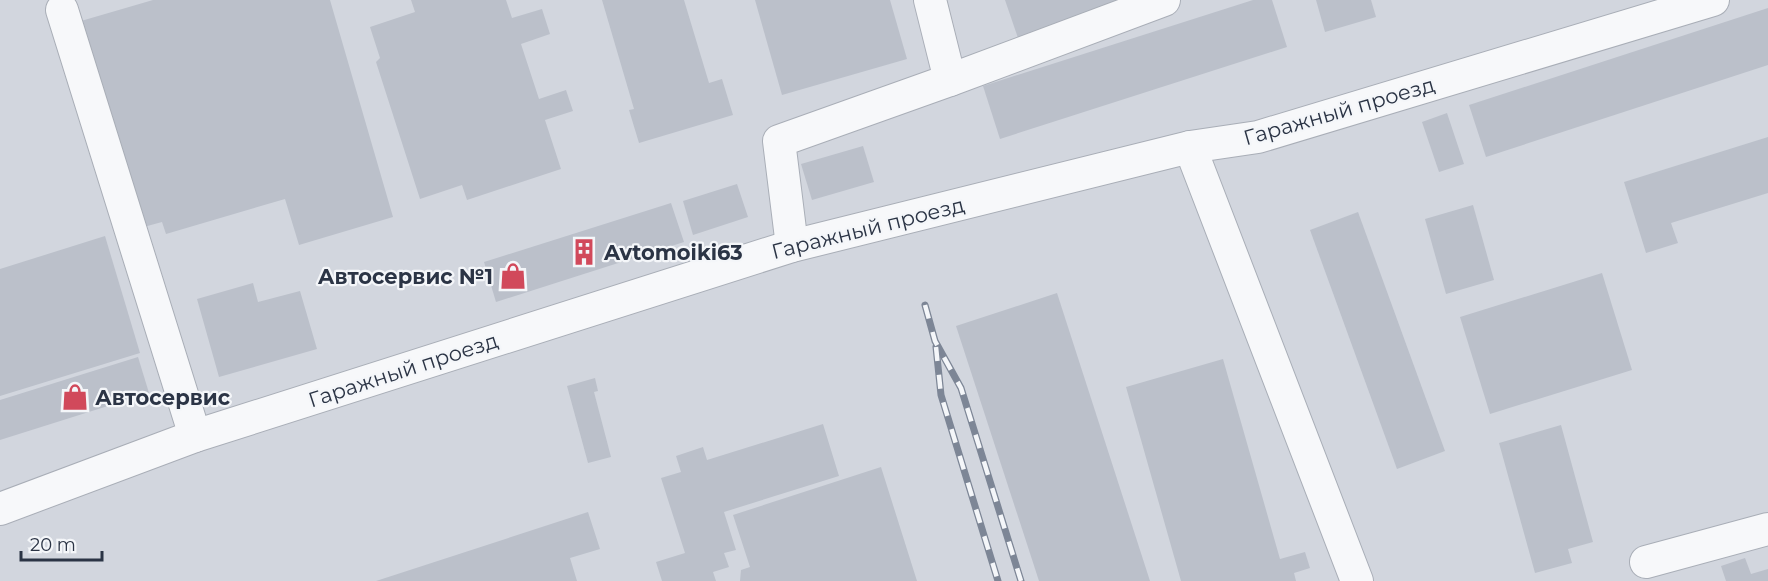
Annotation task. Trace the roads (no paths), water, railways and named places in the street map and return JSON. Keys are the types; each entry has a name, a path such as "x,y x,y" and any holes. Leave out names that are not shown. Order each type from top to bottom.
{"street":[{"path":"930,0 950,80"},
{"path":"792,246 779,141 1164,0"},
{"name":"Гаражный проезд","path":"0,509 195,436 792,246 1190,147 1258,137 1713,0"},
{"path":"62,10 195,436"},
{"path":"1190,147 1357,581"},
{"path":"1646,562 1768,529"}],"railway":[{"path":"925,305 935,341 961,388 1021,581"},
{"path":"936,347 941,395 998,581"}],"place":[{"name":"Avtomoiki63","path":"584,252"},
{"name":"Автосервис №1","path":"513,276"},
{"name":"Автосервис","path":"75,397"}]}
